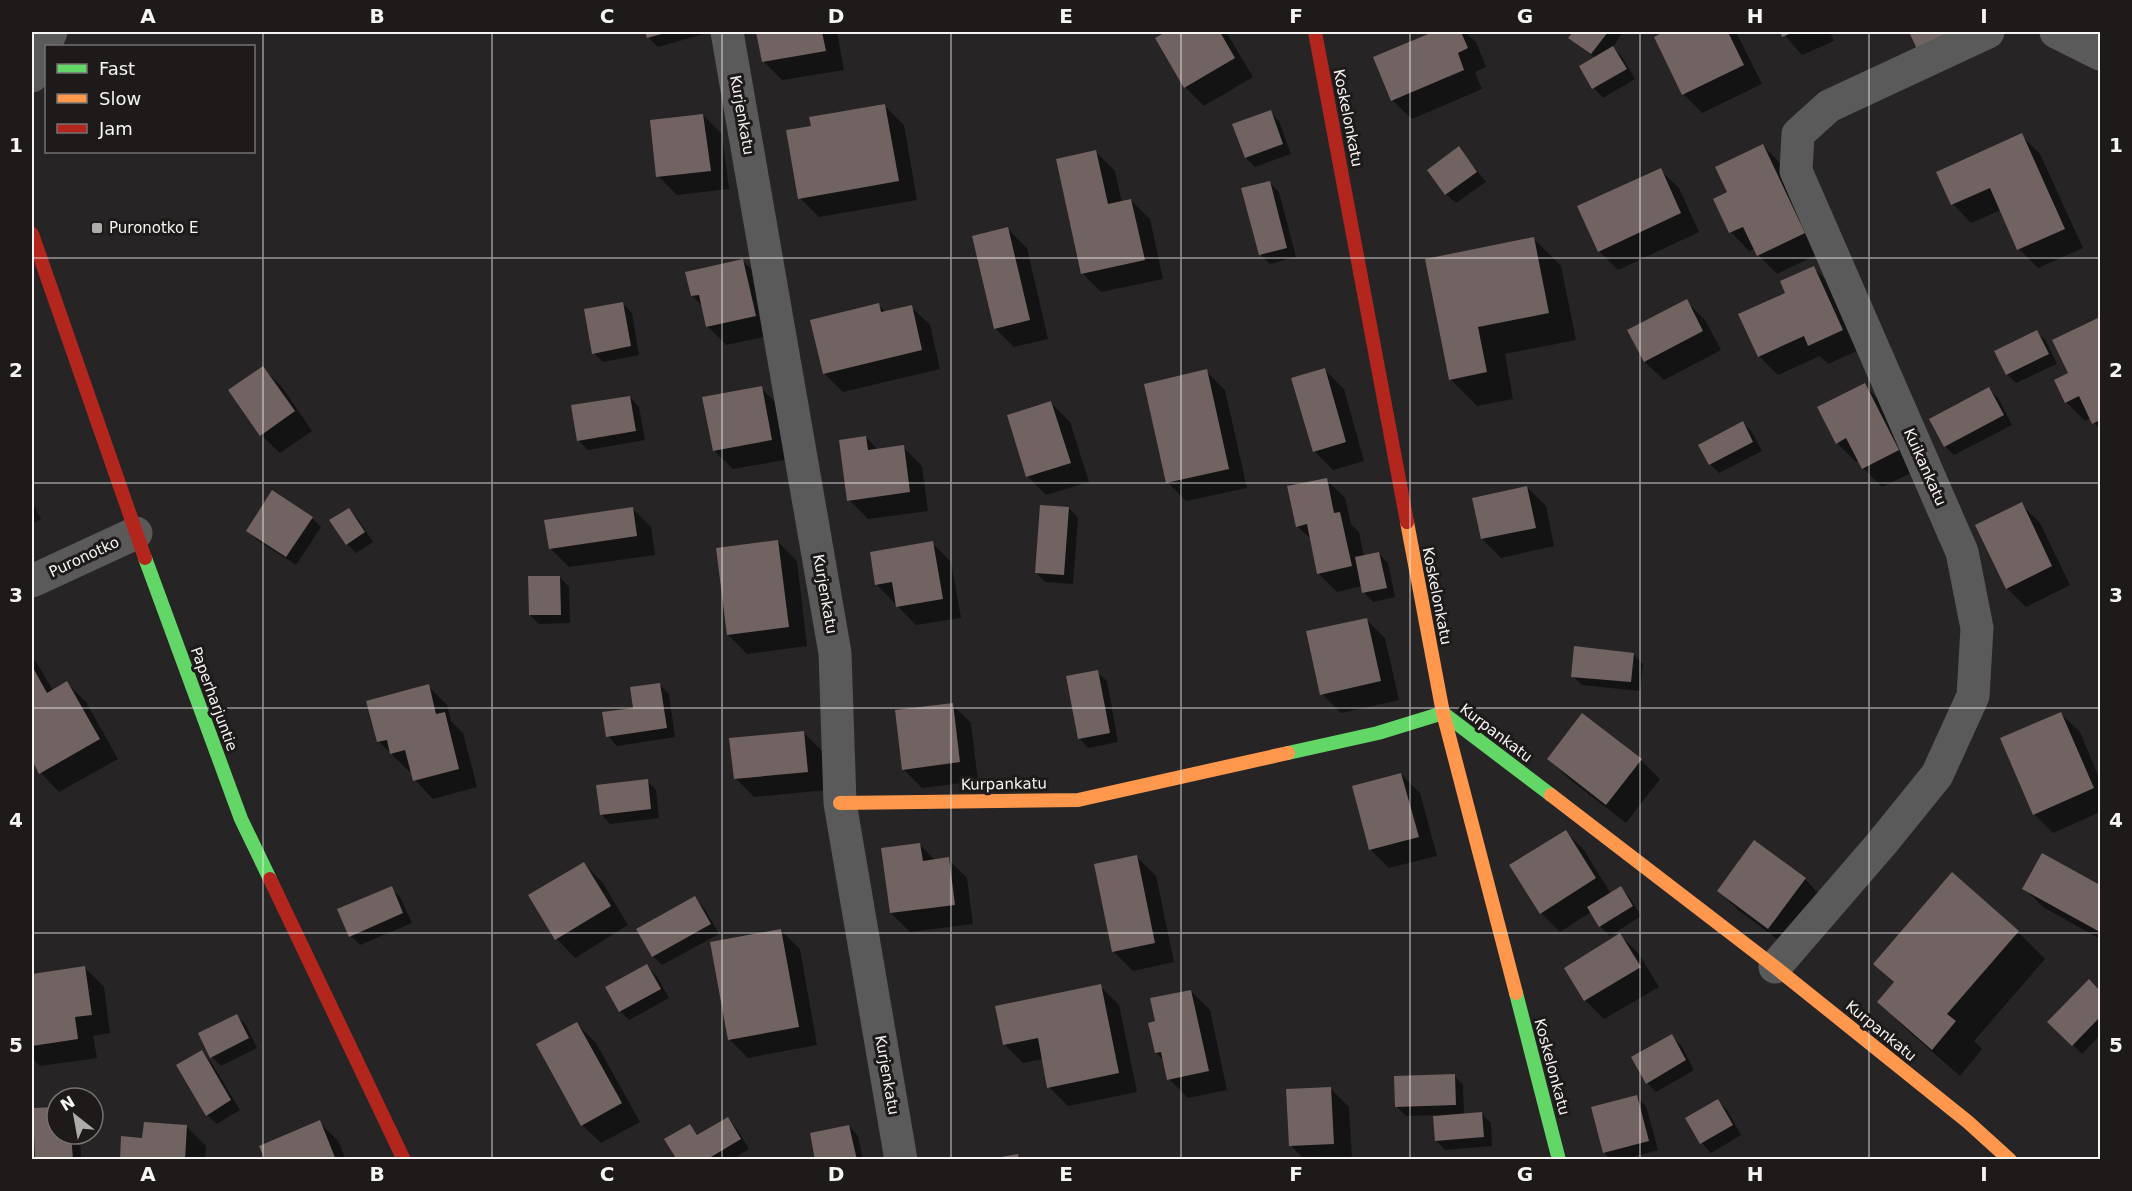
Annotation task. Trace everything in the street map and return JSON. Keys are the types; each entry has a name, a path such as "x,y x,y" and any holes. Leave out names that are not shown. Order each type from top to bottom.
{"street":[{"name":"Kurjenkatu","path":"727,32 835,653 840,803 901,1160"},
{"name":"Koskelonkatu","path":"1315,32 1443,713 1559,1160"},
{"name":"Kuikankatu","path":"1775,967 1882,843 1937,775 1973,696 1977,628 1962,552 1796,171 1798,134 1829,106 1988,32"},
{"path":"2056,32 2100,54"},
{"path":"32,76 45,46"},
{"name":"Paperharjuntie","path":"32,234 136,533 241,819 404,1160"},
{"name":"Puronotko","path":"32,581 136,533"},
{"name":"Kurpankatu","path":"840,803 1078,800 1378,733 1443,713 1775,967 1968,1122 2010,1160"}],"building":[{"path":"645,32 669,32 647,38"},
{"path":"756,32 822,32 826,51 762,62"},
{"path":"1166,32 1220,32 1235,58 1184,88 1155,38"},
{"path":"1433,32 1461,32 1468,48 1458,53 1464,70 1391,101 1373,57"},
{"path":"1573,32 1608,32 1591,54 1568,38"},
{"path":"1664,32 1728,32 1744,65 1682,95 1654,37"},
{"path":"1780,32 1794,32 1782,37"},
{"path":"1909,32 1953,32 1918,51"},
{"path":"1613,46 1627,69 1592,89 1579,66"},
{"path":"885,104 899,181 798,199 786,130 811,126 809,117"},
{"path":"1271,110 1283,144 1245,158 1232,124"},
{"path":"703,114 711,171 656,177 650,120"},
{"path":"2022,133 2065,229 2017,250 1990,188 1951,205 1936,172"},
{"path":"1763,144 1805,233 1757,256 1743,227 1729,233 1713,199 1727,192 1715,167"},
{"path":"1459,146 1477,172 1445,195 1427,170"},
{"path":"1096,150 1108,204 1131,199 1145,260 1081,274 1056,159"},
{"path":"1661,168 1681,213 1598,252 1577,206"},
{"path":"1270,181 1287,248 1259,255 1241,188"},
{"path":"1008,227 1030,320 994,329 972,236"},
{"path":"1534,237 1549,313 1478,327 1487,372 1449,380 1425,259"},
{"path":"743,259 756,316 706,327 699,295 691,296 685,272"},
{"path":"1814,266 1843,330 1808,346 1804,336 1758,357 1738,314 1785,293 1780,281"},
{"path":"1687,299 1703,331 1644,362 1627,330"},
{"path":"623,302 631,346 592,354 584,309"},
{"path":"879,303 881,312 912,305 922,350 823,374 810,320"},
{"path":"2100,317 2100,420 2092,424 2079,396 2065,403 2054,380 2068,373 2052,340"},
{"path":"2037,330 2049,354 2006,375 1994,351"},
{"path":"263,366 295,411 260,436 228,390"},
{"path":"1325,368 1346,442 1313,452 1291,378"},
{"path":"1207,369 1229,469 1166,483 1144,384"},
{"path":"1865,383 1899,450 1862,469 1846,438 1836,444 1817,407"},
{"path":"762,386 772,440 713,451 702,397"},
{"path":"1989,387 2004,415 1944,447 1929,419"},
{"path":"630,396 636,431 577,441 571,405"},
{"path":"1051,401 1071,463 1026,477 1007,415"},
{"path":"1743,421 1753,442 1709,465 1698,445"},
{"path":"866,436 868,450 904,445 910,492 847,501 839,440"},
{"path":"1327,478 1334,513 1340,512 1352,566 1317,574 1307,524 1296,527 1287,486"},
{"path":"1527,486 1536,528 1481,539 1472,498"},
{"path":"272,490 313,517 286,557 246,531"},
{"path":"2022,502 2052,566 2006,589 1975,525"},
{"path":"1040,505 1069,507 1064,575 1035,573"},
{"path":"633,507 637,536 549,549 544,520"},
{"path":"349,508 365,532 346,545 329,520"},
{"path":"778,540 789,627 727,635 716,548"},
{"path":"933,541 943,599 896,607 892,582 875,585 870,552"},
{"path":"1379,552 1387,588 1362,593 1355,557"},
{"path":"528,576 560,576 561,615 529,615"},
{"path":"1367,618 1381,681 1320,695 1306,631"},
{"path":"1574,646 1634,653 1631,682 1571,677"},
{"path":"32,666 47,693 67,681 100,739 39,774 32,760"},
{"path":"1098,670 1110,733 1078,739 1066,676"},
{"path":"660,683 667,728 606,737 602,712 633,708 630,687"},
{"path":"429,684 436,714 445,712 459,769 413,781 405,750 390,754 387,740 377,742 366,701"},
{"path":"953,703 960,762 902,770 895,710"},
{"path":"2061,712 2094,788 2033,815 2000,738"},
{"path":"1582,713 1642,759 1606,805 1547,759"},
{"path":"804,731 808,772 734,779 729,738"},
{"path":"1401,773 1419,837 1369,850 1352,786"},
{"path":"648,779 651,809 600,815 596,785"},
{"path":"1566,830 1596,878 1540,914 1509,865"},
{"path":"1754,840 1806,878 1768,929 1717,891"},
{"path":"920,843 923,861 949,857 955,905 890,913 881,848"},
{"path":"2042,853 2100,885 2100,932 2022,889"},
{"path":"1137,855 1155,943 1112,952 1094,864"},
{"path":"584,862 611,906 555,940 528,895"},
{"path":"1952,872 2019,931 1947,1014 1956,1021 1932,1050 1877,1002 1894,982 1873,964"},
{"path":"392,886 403,913 349,937 337,909"},
{"path":"1621,886 1633,906 1599,927 1587,907"},
{"path":"695,896 711,924 652,957 636,929"},
{"path":"781,929 799,1027 728,1040 710,942"},
{"path":"1620,933 1641,967 1584,1001 1564,968"},
{"path":"647,964 661,989 619,1012 605,987"},
{"path":"85,966 92,1015 75,1017 78,1039 32,1046 32,974"},
{"path":"2089,979 2100,991 2100,1017 2072,1046 2047,1022"},
{"path":"1101,984 1119,1073 1047,1088 1038,1038 1003,1045 995,1006"},
{"path":"1191,990 1209,1071 1167,1080 1161,1052 1155,1053 1148,1023 1155,1021 1150,998"},
{"path":"237,1014 249,1038 210,1058 198,1033"},
{"path":"577,1022 622,1103 581,1126 536,1044"},
{"path":"1672,1034 1686,1060 1646,1084 1631,1057"},
{"path":"202,1050 231,1100 206,1116 176,1065"},
{"path":"1455,1074 1456,1105 1395,1107 1394,1076"},
{"path":"1331,1087 1334,1144 1289,1146 1286,1089"},
{"path":"1637,1095 1649,1141 1603,1153 1591,1107"},
{"path":"1718,1099 1733,1125 1700,1144 1685,1118"},
{"path":"33,1108 45,1108 45,1146 72,1146 73,1160 35,1160"},
{"path":"1482,1112 1484,1137 1435,1141 1433,1116"},
{"path":"728,1117 741,1139 706,1160 677,1160 664,1139 690,1124 697,1135"},
{"path":"320,1120 336,1160 265,1160 259,1146"},
{"path":"144,1122 187,1125 185,1160 120,1160 121,1136 142,1138"},
{"path":"849,1125 857,1160 815,1160 810,1133"},
{"path":"1018,1154 1019,1160 996,1160 996,1158"}],"traffic: fast":[{"path":"145,558 241,819 270,879"},
{"path":"1288,753 1378,733 1443,713 1551,795"},
{"path":"1516,993 1559,1160"}],"traffic: slow":[{"path":"1407,522 1443,713 1516,993"},
{"path":"840,803 1078,800 1288,753"},
{"path":"1551,795 1775,967 1968,1122 2010,1160"}],"traffic: jam":[{"path":"1315,32 1407,522"},
{"path":"32,234 145,558"},
{"path":"270,879 404,1160"}],"place":[{"name":"Puronotko E","path":"97,228"}]}
